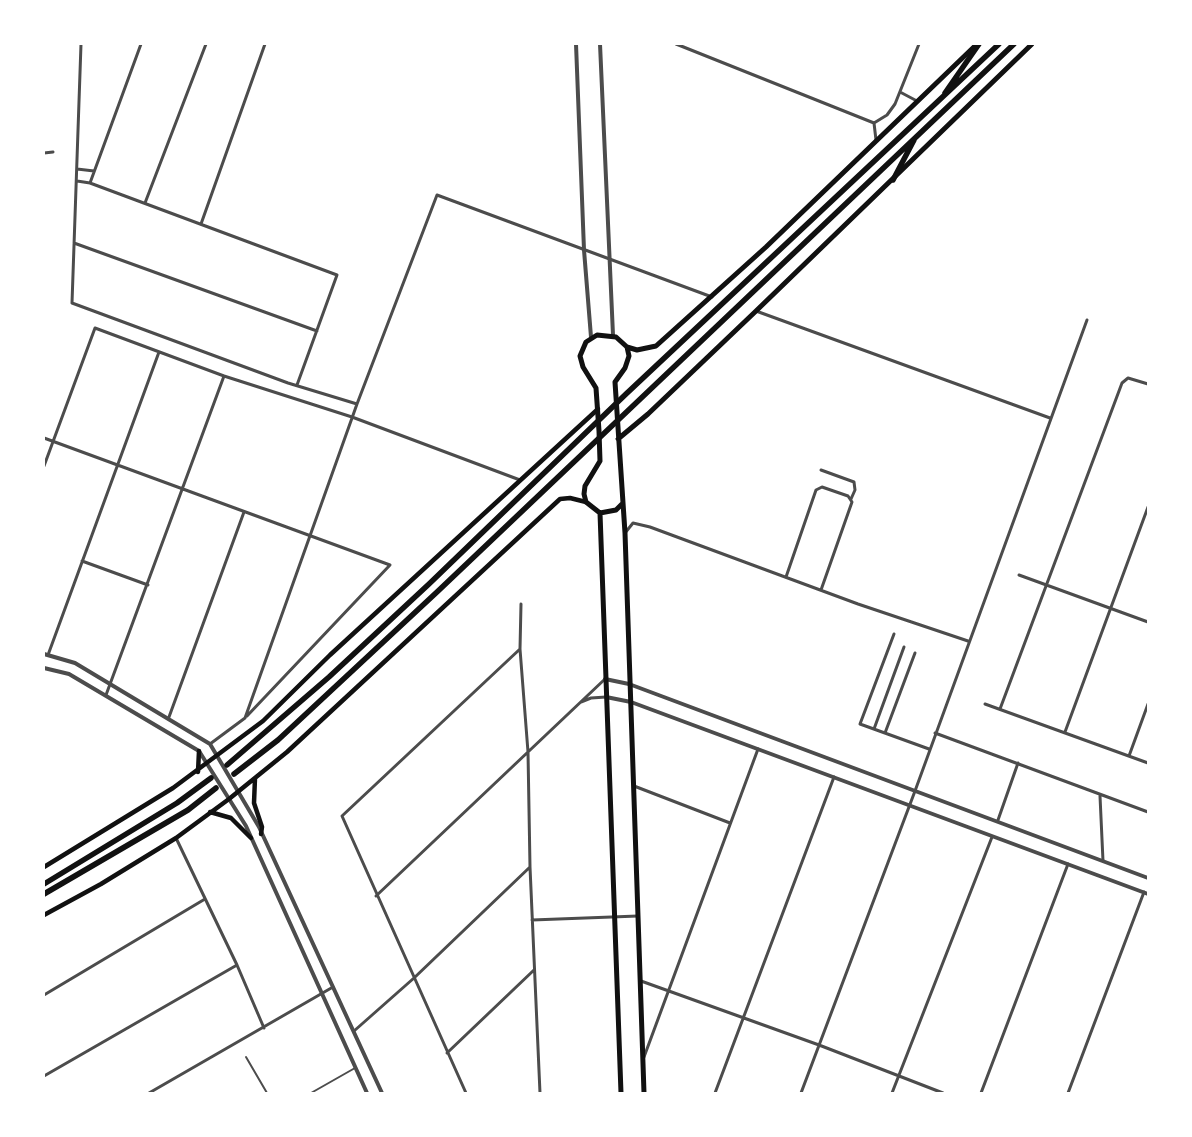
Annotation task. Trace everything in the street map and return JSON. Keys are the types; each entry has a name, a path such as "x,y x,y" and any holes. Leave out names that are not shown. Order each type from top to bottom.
{"highway":[{"path":"936,105 978,44"},
{"path":"227,765 329,677 626,394 999,44"},
{"path":"234,774 278,740 585,452 1014,44"},
{"path":"893,180 918,134"},
{"path":"44,884 177,803 211,778"},
{"path":"44,894 188,810 216,788"}],"main road":[{"path":"627,347 637,350 656,346 766,247 978,44"},
{"path":"618,439 648,414 756,311 1032,44"},
{"path":"586,502 585,486 600,460 598,409 596,388 580,356 591,337 606,334 613,335 621,340 627,347 629,356 625,368 615,382 625,533 644,1093"},
{"path":"44,867 91,840 198,772 275,710 330,655 598,409"},
{"path":"44,915 101,884 176,838 238,792 287,752 560,500 570,498 586,502 600,513 616,510 622,504"},
{"path":"600,513 621,1093"},
{"path":"198,772 199,751"},
{"path":"255,778 254,803 262,827 262,834"},
{"path":"210,812 231,818 251,838"}],"street":[{"path":"81,44 72,303 297,385 357,404"},
{"path":"90,183 141,44"},
{"path":"145,203 206,44"},
{"path":"201,224 265,44"},
{"path":"576,44 584,250 591,337"},
{"path":"600,44 608,259 613,335"},
{"path":"676,44 874,123"},
{"path":"874,123 891,111 919,44"},
{"path":"900,92 917,101"},
{"path":"874,123 876,140"},
{"path":"44,153 53,152"},
{"path":"77,169 94,171"},
{"path":"76,181 90,183 337,275 297,385"},
{"path":"245,718 352,417 437,195 712,297"},
{"path":"74,243 317,331"},
{"path":"756,311 1050,418"},
{"path":"801,1093 915,791 968,641 1087,320"},
{"path":"44,466 95,328 224,376 352,417 520,480"},
{"path":"160,352 46,654 75,663 169,717 210,744 262,834 382,1093"},
{"path":"106,695 224,376"},
{"path":"1000,709 1122,383 1128,378 1148,384"},
{"path":"44,438 390,565 245,718 210,744"},
{"path":"821,470 854,482 855,490 821,590"},
{"path":"786,577 816,490 822,487 851,499"},
{"path":"1065,732 1148,507"},
{"path":"169,717 244,512"},
{"path":"625,533 633,523 639,523 821,590 968,641"},
{"path":"82,561 148,585"},
{"path":"1019,574 1148,622"},
{"path":"521,604 520,649 528,752 530,867 540,1093"},
{"path":"894,634 860,724 929,749"},
{"path":"874,729 904,647"},
{"path":"466,1093 376,896 342,816 520,649"},
{"path":"885,733 915,653"},
{"path":"44,668 69,674 199,751 251,838 366,1093"},
{"path":"376,896 605,679 629,684 998,820 1148,878"},
{"path":"579,704 591,698 606,697 631,702 1146,893 1068,1093"},
{"path":"985,704 1148,763"},
{"path":"1129,756 1148,704"},
{"path":"935,733 1018,763 1100,796 1148,812"},
{"path":"642,1061 758,748"},
{"path":"998,820 1018,763"},
{"path":"715,1093 834,777"},
{"path":"634,786 730,823"},
{"path":"1100,796 1103,862"},
{"path":"251,838 262,834"},
{"path":"892,1093 992,837"},
{"path":"176,838 237,965 264,1028"},
{"path":"981,1093 1068,864"},
{"path":"354,1031 414,978 530,867"},
{"path":"44,995 205,899"},
{"path":"532,920 638,916"},
{"path":"44,1076 237,965"},
{"path":"447,1053 534,970"},
{"path":"640,981 819,1045 942,1093"},
{"path":"148,1093 264,1028 322,992 334,987"}],"lane":[{"path":"246,1057 267,1093"},
{"path":"311,1093 355,1068"}]}
